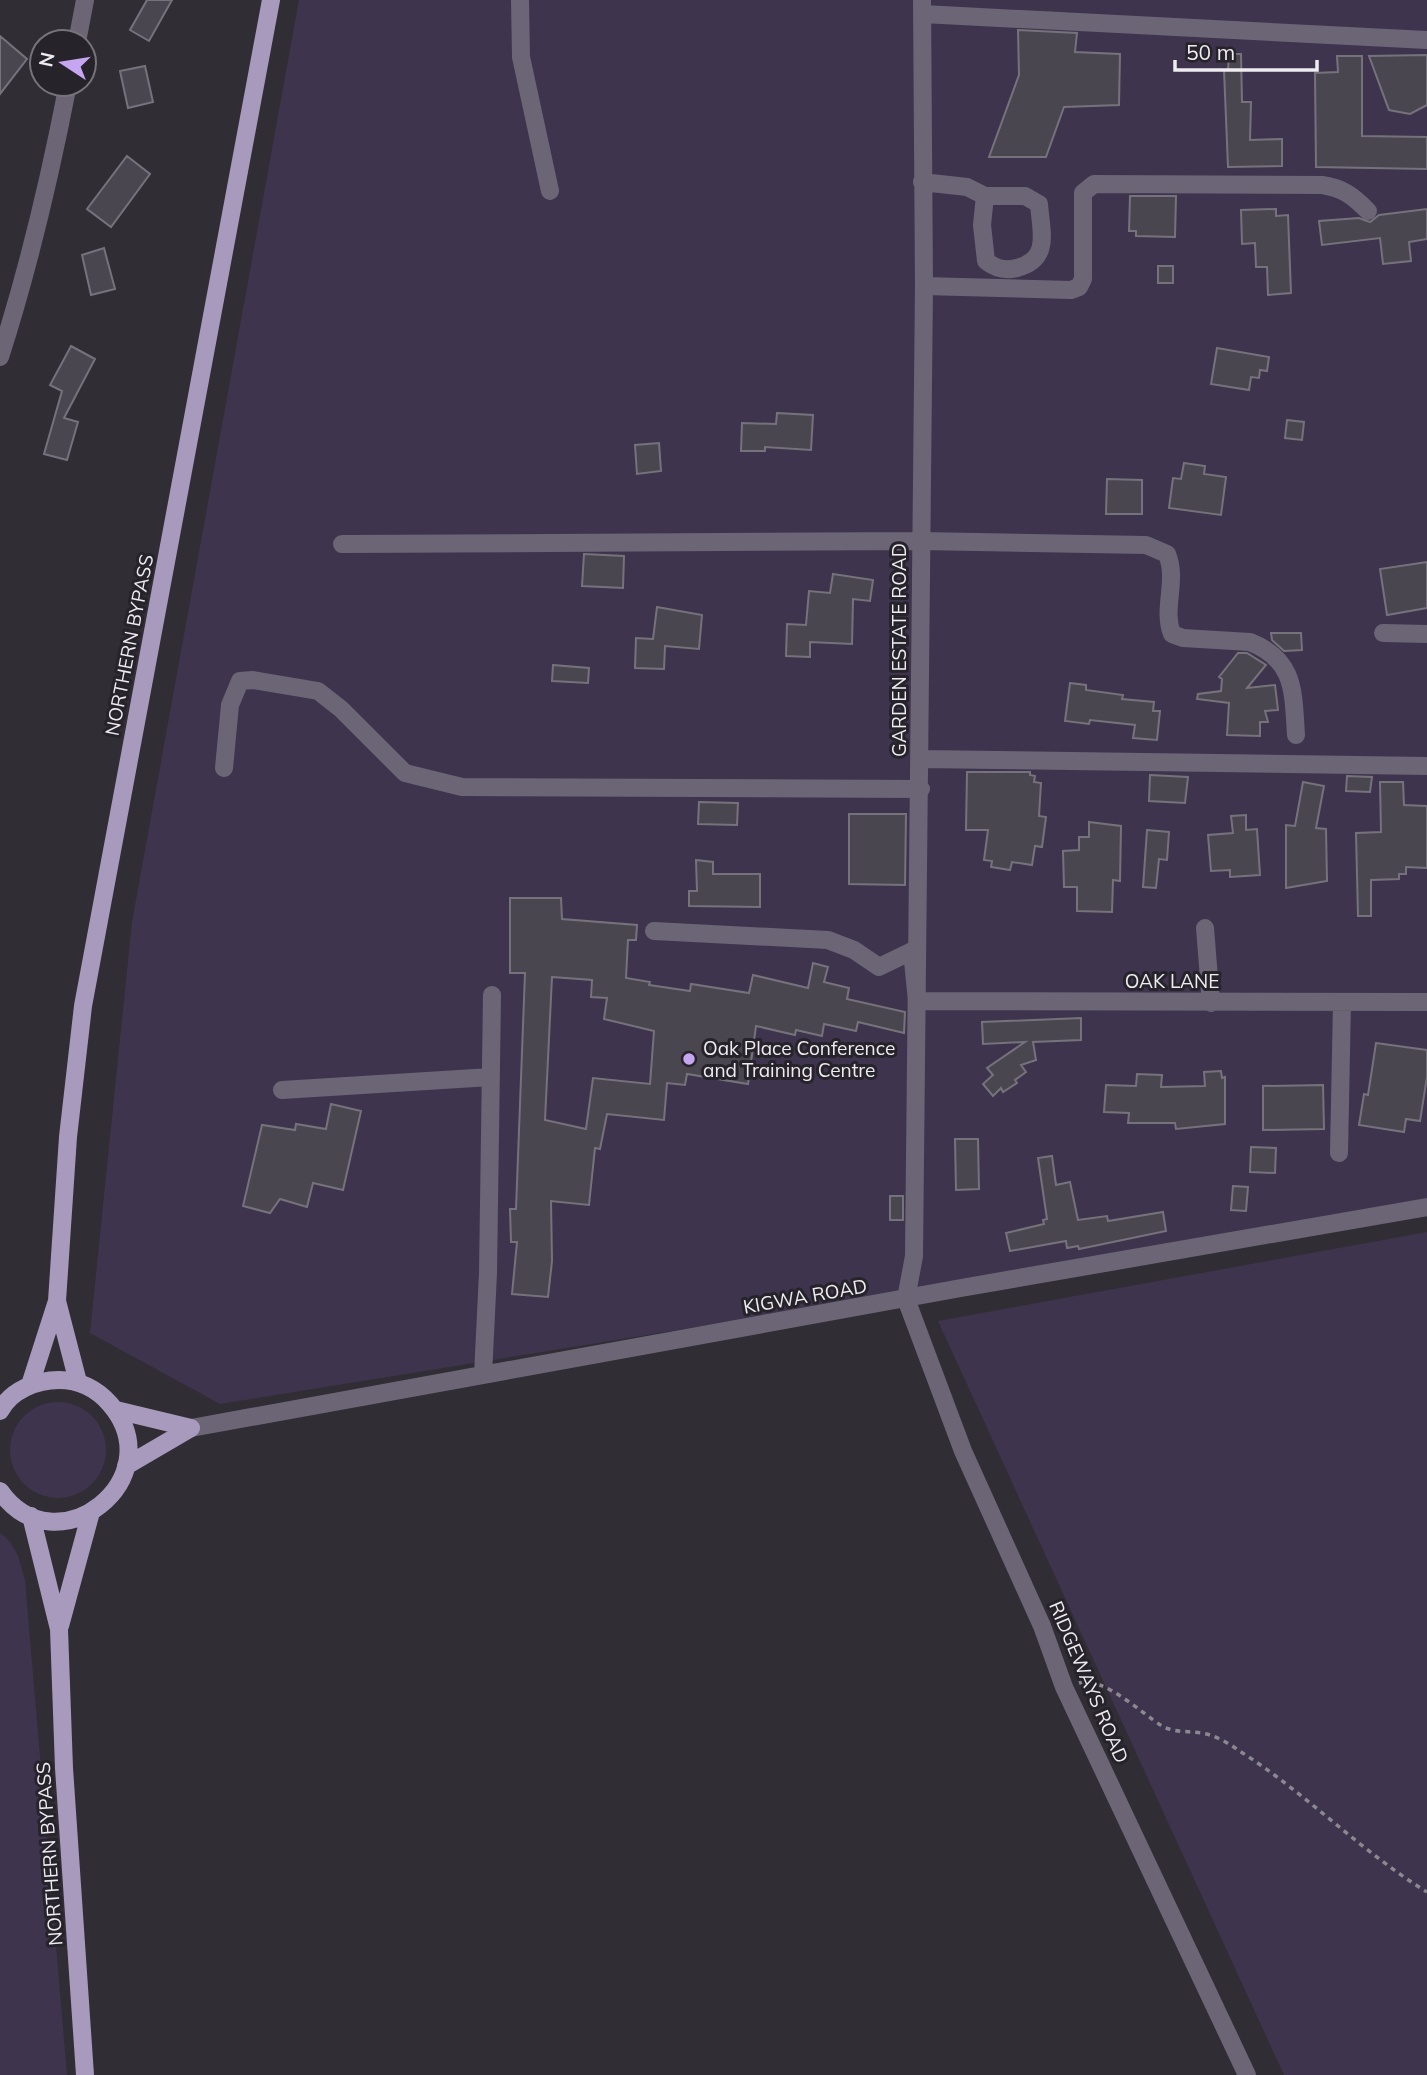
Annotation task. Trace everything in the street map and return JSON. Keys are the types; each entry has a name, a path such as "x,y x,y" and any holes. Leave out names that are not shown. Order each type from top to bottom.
{"main road":[{"name":"NORTHERN BYPASS","path":"57,1301 68,1137 83,1006 271,0"},
{"path":"57,1301 78,1382"},
{"path":"30,1385 57,1301"},
{"path":"0,1410 16,1393 30,1385 46,1380 78,1382 104,1397 116,1410 128,1443 126,1466 114,1494 91,1513 61,1522 27,1514 0,1491"},
{"path":"116,1410 191,1428"},
{"path":"126,1466 191,1428"},
{"path":"59,1629 91,1513"},
{"path":"27,1514 59,1629"},
{"name":"NORTHERN BYPASS","path":"59,1629 64,1768 85,2075"}],"street":[{"path":"80,28 85,0"},
{"path":"520,0 522,57 550,191"},
{"path":"923,7 1427,40"},
{"name":"GARDEN ESTATE ROAD","path":"905,1299 914,1256 921,789 923,7"},
{"path":"0,357 19,296 51,171 65,98"},
{"path":"922,182 967,187 985,196 1025,196 1039,204 1041,250 1032,264 1012,269 995,268 986,261 982,225 985,196"},
{"path":"924,286 1071,290 1079,287 1083,279 1083,193 1094,184 1322,185 1340,188 1352,194 1368,211"},
{"path":"342,544 920,541 1146,545 1167,554 1172,568 1168,624 1172,634 1178,638 1250,642 1261,646 1287,671 1292,681 1296,734"},
{"path":"1383,633 1427,634"},
{"path":"224,768 230,705 240,681 253,680 318,691 341,709 405,773 462,788 921,789"},
{"path":"920,759 1427,766"},
{"path":"1205,928 1211,1003"},
{"path":"654,931 828,940 854,950 879,967 912,951 917,1002"},
{"path":"483,1375 492,995"},
{"name":"OAK LANE","path":"917,1002 1427,1002"},
{"path":"1339,1153 1342,1002"},
{"path":"282,1090 491,1077"},
{"name":"KIGWA ROAD","path":"191,1428 1427,1207"},
{"name":"RIDGEWAYS ROAD","path":"905,1299 963,1451 1042,1626 1064,1687 1247,2075"},
{"path":"0,1500 27,1514"}],"path":[{"path":"1064,1687 1087,1681 1101,1685 1166,1728 1209,1735 1239,1750 1304,1796 1395,1872 1427,1892"}],"shaded area":[{"path":"299,0 1427,0 1427,1209 220,1404 90,1333 132,922"},
{"path":"1427,1232 1427,2075 1284,2075 938,1321"},
{"path":"58,1402 76,1405 92,1416 103,1432 106,1450 103,1468 92,1484 76,1495 58,1498 40,1495 24,1484 13,1468 10,1450 13,1432 24,1416 40,1405"},
{"path":"0,1533 14,1548 25,1580 67,2075 0,2075"}],"building":[{"path":"147,0 172,0 149,41 130,30"},
{"path":"1018,30 1077,33 1075,52 1120,54 1119,105 1064,107 1046,157 989,157 1019,75"},
{"path":"0,36 27,59 0,94"},
{"path":"1229,54 1241,54 1242,102 1251,102 1250,140 1282,139 1282,166 1228,167 1224,70 1228,70"},
{"path":"1427,55 1427,105 1410,114 1389,110 1369,56"},
{"path":"1337,56 1362,56 1362,136 1427,137 1427,169 1316,167 1315,73 1338,72"},
{"path":"145,66 153,102 128,108 120,71"},
{"path":"127,156 150,174 111,227 87,209"},
{"path":"1130,196 1176,196 1175,237 1136,236 1136,231 1129,231"},
{"path":"1276,209 1276,216 1288,215 1291,293 1268,295 1267,267 1256,267 1255,243 1242,244 1241,210"},
{"path":"1427,209 1427,239 1409,242 1411,261 1383,264 1380,238 1322,245 1319,221 1359,218 1370,222 1379,215"},
{"path":"104,248 115,289 91,295 82,255"},
{"path":"1158,266 1173,266 1173,283 1158,283"},
{"path":"71,346 95,359 64,418 78,422 67,460 44,454 62,391 50,385"},
{"path":"1217,348 1269,357 1267,371 1260,370 1259,378 1251,377 1249,390 1211,384"},
{"path":"777,413 813,415 811,450 765,447 765,451 741,451 742,423 776,424"},
{"path":"1287,420 1304,422 1302,440 1285,438"},
{"path":"659,443 661,471 637,474 635,445"},
{"path":"1184,463 1205,466 1204,474 1226,477 1221,515 1169,508 1173,478 1181,479"},
{"path":"1107,479 1142,480 1142,514 1106,514"},
{"path":"584,554 624,556 623,588 582,586"},
{"path":"1427,562 1427,608 1387,615 1380,569"},
{"path":"833,574 873,580 870,601 853,599 852,644 810,642 810,657 786,656 787,624 806,625 809,591 830,593"},
{"path":"657,607 702,615 699,649 665,646 664,669 635,668 636,638 653,639"},
{"path":"1271,633 1301,633 1302,650 1284,651 1272,640"},
{"path":"1238,653 1247,653 1266,665 1247,688 1275,685 1278,710 1265,711 1268,722 1260,722 1260,736 1227,735 1229,703 1197,699 1198,694 1221,691 1222,679 1219,677"},
{"path":"553,665 589,668 588,683 552,681"},
{"path":"1070,683 1086,685 1086,690 1123,695 1122,699 1154,702 1153,711 1160,711 1157,740 1133,738 1135,725 1090,720 1089,724 1065,721"},
{"path":"967,772 1030,772 1030,775 1035,776 1034,782 1041,783 1039,816 1046,817 1042,847 1035,846 1032,865 1012,862 1010,870 991,867 992,861 984,860 988,830 966,830"},
{"path":"1150,775 1188,777 1185,803 1149,801"},
{"path":"1347,776 1372,777 1370,792 1346,791"},
{"path":"1303,782 1324,786 1316,828 1326,829 1327,881 1286,888 1286,825 1295,826"},
{"path":"1380,782 1403,782 1404,805 1427,806 1427,868 1406,867 1406,874 1399,874 1399,879 1371,880 1371,916 1358,916 1356,833 1381,832"},
{"path":"699,802 738,803 737,825 698,824"},
{"path":"849,814 906,814 905,885 849,884"},
{"path":"1246,815 1246,830 1257,829 1260,875 1230,877 1230,870 1211,871 1208,835 1233,833 1231,816"},
{"path":"1089,822 1121,826 1120,881 1113,880 1112,912 1077,911 1077,887 1064,887 1063,851 1079,850 1079,837 1089,837"},
{"path":"1147,830 1169,832 1167,860 1159,859 1156,888 1143,887"},
{"path":"696,860 713,862 713,874 760,874 760,907 689,906 689,891 697,891"},
{"path":"510,898 561,898 562,919 637,925 636,940 628,940 626,978 650,982 649,985 690,991 691,984 749,993 753,975 808,988 813,963 828,967 824,982 849,988 847,999 905,1012 904,1033 858,1022 856,1031 824,1024 822,1036 796,1030 795,1035 756,1026 748,1084 687,1074 685,1085 667,1083 664,1120 607,1114 600,1149 595,1148 589,1205 551,1201 552,1261 548,1297 512,1294 517,1242 511,1242 510,1209 516,1209 525,973 510,973","holes":["552,977 592,980 591,997 607,998 604,1019 654,1031 650,1084 593,1078 586,1129 545,1120"]},
{"path":"1081,1018 1081,1040 1033,1042 1036,1060 1021,1065 1026,1072 1015,1080 1017,1083 1003,1092 1001,1088 993,1096 983,1084 993,1075 987,1068 1025,1042 983,1044 982,1022"},
{"path":"1376,1043 1427,1050 1427,1077 1420,1121 1406,1119 1404,1132 1359,1125 1364,1094 1368,1095"},
{"path":"1221,1071 1222,1078 1225,1077 1225,1124 1176,1129 1175,1123 1128,1123 1129,1113 1104,1112 1106,1085 1136,1086 1137,1074 1162,1075 1161,1087 1205,1086 1204,1072"},
{"path":"1323,1085 1324,1129 1263,1130 1263,1086"},
{"path":"331,1104 361,1111 343,1190 313,1183 307,1207 280,1199 270,1213 243,1206 262,1125 295,1130 296,1124 326,1129"},
{"path":"955,1139 978,1139 979,1189 956,1190"},
{"path":"1251,1147 1276,1148 1275,1173 1250,1172"},
{"path":"1052,1156 1056,1185 1070,1182 1078,1220 1107,1216 1108,1221 1163,1212 1166,1231 1079,1249 1078,1246 1067,1248 1066,1241 1010,1251 1006,1233 1044,1224 1043,1220 1047,1219 1038,1158"},
{"path":"1233,1186 1248,1187 1246,1211 1231,1210"},
{"path":"890,1196 903,1196 903,1220 890,1220"}],"place":[{"name":"Oak Place Conference and Training Centre","path":"689,1059"}]}
